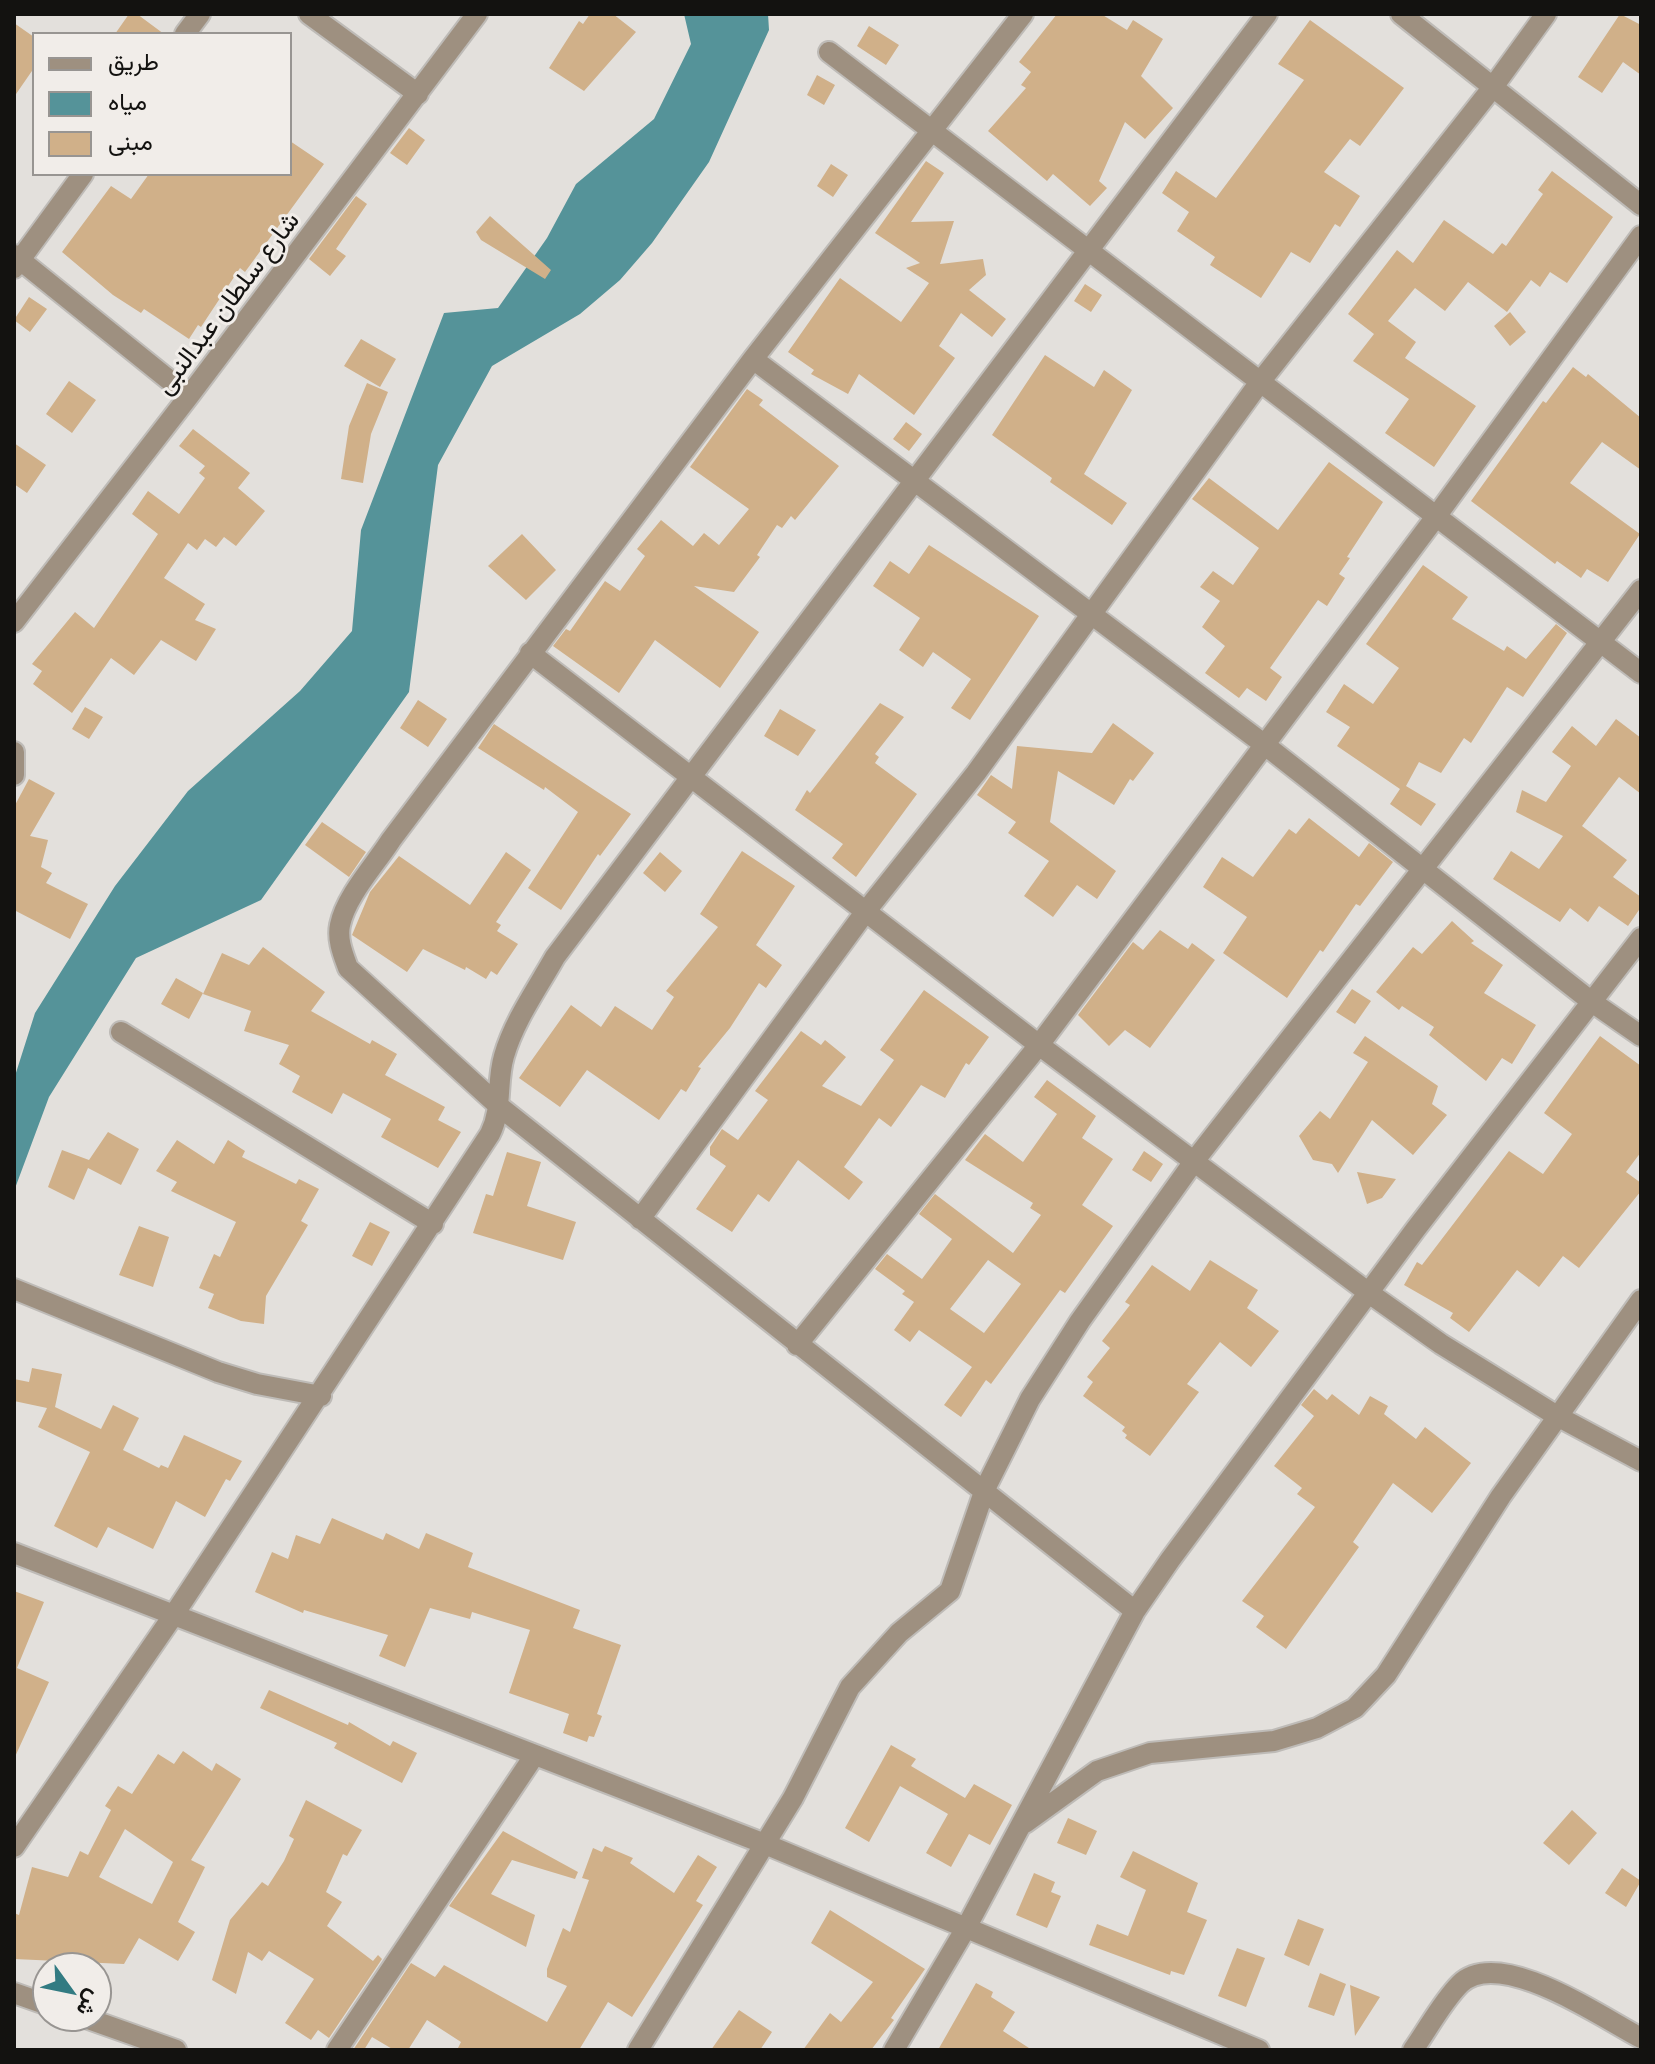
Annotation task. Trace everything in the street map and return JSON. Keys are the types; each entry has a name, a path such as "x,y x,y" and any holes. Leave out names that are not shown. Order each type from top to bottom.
{"street":[{"path":"186,32 200,14"},
{"path":"309,14 418,94"},
{"name":"شارع سلطان عبدالنبى","path":"14,622 477,14"},
{"path":"1023,14 753,359 391,840 340,925 340,945 348,968 500,1107 1135,1611"},
{"path":"14,1847 321,1396 490,1134 500,1107 500,1079 506,1050 549,968 690,775 1267,14"},
{"path":"1401,14 1641,205"},
{"path":"640,1219 866,911 976,773 1260,382 1493,87 1546,14"},
{"path":"829,52 1090,248 1435,518 1641,673"},
{"path":"81,176 16,261 189,396"},
{"path":"797,1345 1039,1045 1435,518 1641,236"},
{"path":"753,359 912,482 1265,745 1592,1002 1641,1036"},
{"path":"638,2050 793,1798 850,1687 899,1633 950,1591 985,1489 1030,1399 1080,1321 1195,1160 1641,590"},
{"path":"530,653 1039,1045 1369,1293 1441,1344 1557,1416 1641,1461"},
{"path":"14,752 14,775"},
{"path":"894,2050 966,1928 1135,1611 1369,1293 1641,938"},
{"path":"121,1032 433,1224"},
{"path":"14,1289 218,1372 257,1384 321,1396"},
{"path":"1020,1827 1097,1771 1150,1753 1274,1741 1317,1728 1355,1708 1386,1675 1557,1416 1641,1300"},
{"path":"14,1553 765,1844 1259,2050"},
{"path":"337,2050 534,1756"},
{"path":"1413,2050 1461,1983 1486,1971 1516,1974 1641,2038"},
{"path":"112,2027 176,2050"}],"water":[{"path":"684,14 768,14 769,30 709,162 652,243 620,280 580,314 492,366 438,465 409,692 261,900 136,958 49,1097 14,1191 14,1079 35,1013 115,886 188,791 300,691 352,631 361,530 444,313 498,308 547,238 576,184 654,119 691,44"}],"building":[{"path":"129,14 137,14 161,32 116,32"},
{"path":"590,14 613,14 636,32 584,91 549,68 579,21 583,24"},
{"path":"1057,14 1101,14 1127,30 1133,20 1163,39 1141,76 1173,108 1145,139 1125,122 1099,181 1107,188 1090,206 1053,174 1047,181 988,131 1026,88 1021,85 1031,72 1019,62"},
{"path":"1620,14 1641,25 1641,75 1623,62 1602,93 1578,77"},
{"path":"1310,20 1404,88 1360,146 1350,139 1324,172 1360,196 1340,227 1335,224 1310,263 1291,252 1261,298 1210,265 1215,257 1177,231 1189,212 1162,193 1176,171 1216,198 1304,80 1278,64"},
{"path":"14,23 32,36 32,71 14,97"},
{"path":"869,26 899,45 886,65 857,46"},
{"path":"817,75 835,85 824,105 807,95"},
{"path":"409,128 425,140 407,165 390,153"},
{"path":"292,142 324,164 245,272 240,268 201,327 198,325 189,339 144,309 141,313 113,295 62,252 111,186 131,199 148,176 292,176"},
{"path":"926,161 944,173 911,222 954,221 940,264 983,259 986,275 969,290 1006,319 992,337 961,313 939,346 955,358 914,415 859,374 848,394 811,374 814,370 788,352 840,278 901,322 929,283 906,268 920,263 875,233"},
{"path":"831,164 848,175 833,197 817,186"},
{"path":"1552,171 1613,217 1567,283 1550,272 1540,287 1531,280 1507,312 1468,282 1445,311 1415,288 1388,321 1416,342 1405,358 1476,406 1434,467 1385,433 1409,399 1353,361 1374,334 1348,314 1397,250 1413,263 1444,220 1493,254 1502,243 1506,246 1543,194 1538,190"},
{"path":"356,196 367,204 336,249 346,256 330,276 309,259"},
{"path":"490,216 551,270 545,279 481,240 476,232"},
{"path":"1085,284 1102,295 1091,312 1074,301"},
{"path":"29,297 47,309 30,332 14,320"},
{"path":"1510,312 1526,332 1510,346 1494,326"},
{"path":"361,339 396,359 380,387 344,366"},
{"path":"1045,355 1094,387 1104,370 1132,390 1084,474 1127,503 1112,525 1050,482 1052,478 992,435"},
{"path":"1573,367 1586,377 1588,374 1641,418 1641,470 1602,442 1570,483 1640,534 1608,582 1587,569 1581,578 1557,561 1555,564 1471,501 1543,401 1546,403"},
{"path":"69,381 96,400 72,433 46,414"},
{"path":"367,383 388,392 371,434 363,483 341,479 349,426"},
{"path":"747,389 763,400 759,405 839,466 795,520 791,516 782,528 777,525 757,555 760,557 734,592 694,586 759,632 720,688 655,640 619,693 553,646 566,629 570,631 605,581 620,591 645,556 637,549 661,520 693,546 704,533 719,545 749,509 690,467"},
{"path":"906,422 922,434 909,451 893,439"},
{"path":"193,429 250,473 238,488 265,511 236,546 224,537 216,547 205,539 197,550 188,543 164,578 205,604 195,620 216,629 196,661 161,640 134,675 111,658 72,713 33,684 42,671 32,664 75,612 94,628 158,534 132,514 148,491 179,514 205,478 199,473 205,466 179,446"},
{"path":"14,443 46,465 27,493 14,484"},
{"path":"1329,462 1383,502 1347,557 1350,558 1339,574 1345,578 1327,606 1318,600 1270,668 1282,677 1266,701 1247,688 1239,698 1205,673 1225,646 1202,627 1220,601 1200,587 1213,571 1233,585 1259,548 1192,499 1209,478 1278,530"},
{"path":"522,534 556,570 526,600 488,566"},
{"path":"929,545 1039,616 970,720 951,708 971,679 933,652 923,667 899,650 920,618 873,586 890,561 909,574"},
{"path":"1423,565 1468,597 1452,619 1504,651 1507,646 1526,659 1556,624 1567,633 1523,697 1507,687 1471,743 1464,738 1441,773 1419,762 1406,786 1436,804 1421,826 1390,804 1400,789 1337,746 1350,727 1326,712 1344,684 1373,704 1399,668 1366,644"},
{"path":"418,700 447,719 428,747 400,728"},
{"path":"880,703 904,717 875,754 879,757 875,763 917,794 856,877 832,858 843,844 795,810 807,790 810,793"},
{"path":"85,707 103,717 89,739 72,729"},
{"path":"780,709 816,730 798,756 764,736"},
{"path":"1616,719 1641,738 1641,794 1619,777 1582,826 1627,860 1613,877 1641,897 1641,907 1628,926 1599,906 1588,922 1570,908 1560,922 1493,879 1511,851 1539,869 1563,836 1516,812 1522,790 1546,802 1571,766 1552,752 1572,726 1596,746"},
{"path":"1113,723 1154,753 1133,781 1130,779 1114,805 1058,771 1050,822 1116,871 1097,899 1077,885 1053,917 1024,896 1049,861 1008,833 1016,822 977,795 991,775 1012,789 1017,746 1092,753"},
{"path":"494,724 631,814 600,856 598,854 561,910 528,888 578,812 545,787 544,790 478,748"},
{"path":"29,779 55,793 30,836 48,840 41,867 52,873 46,883 88,904 70,939 14,910 14,807"},
{"path":"1309,818 1359,857 1369,843 1393,862 1360,906 1356,904 1323,952 1320,950 1287,998 1223,953 1247,917 1203,887 1222,857 1253,877 1289,829 1296,834"},
{"path":"322,822 366,852 349,877 305,845"},
{"path":"742,851 795,886 756,945 782,965 766,988 759,983 730,1028 698,1067 701,1068 686,1092 681,1089 659,1120 587,1070 560,1107 519,1078 571,1005 601,1027 615,1006 652,1030 674,997 666,991 718,927 700,914"},
{"path":"506,852 531,870 496,922 501,925 497,931 518,944 497,975 491,971 486,979 423,949 407,972 352,935 370,892 399,856 470,905"},
{"path":"660,852 682,871 665,892 643,873"},
{"path":"1452,921 1474,941 1471,943 1503,965 1484,993 1536,1025 1512,1064 1502,1058 1486,1081 1429,1035 1434,1027 1402,1006 1399,1010 1376,992 1413,947 1422,954"},
{"path":"1160,930 1188,949 1192,943 1215,960 1150,1048 1125,1030 1109,1046 1078,1015 1133,942 1143,950"},
{"path":"263,947 325,992 311,1011 370,1044 372,1040 397,1054 385,1075 445,1107 438,1120 461,1132 438,1168 381,1137 391,1119 343,1093 332,1114 292,1092 300,1076 279,1064 289,1045 244,1031 251,1011 203,994 222,953 249,965"},
{"path":"176,978 203,993 189,1019 161,1004"},
{"path":"1352,989 1371,1001 1355,1024 1336,1012"},
{"path":"924,990 989,1037 969,1065 966,1063 945,1098 921,1085 891,1127 879,1118 844,1167 863,1182 849,1200 798,1160 769,1202 758,1194 732,1232 696,1209 726,1166 710,1155 710,1147 722,1129 738,1140 768,1100 755,1091 801,1031 821,1045 825,1040 846,1057 822,1086 861,1106 894,1060 880,1050"},
{"path":"1365,1036 1438,1086 1432,1104 1447,1115 1413,1155 1372,1120 1338,1173 1332,1164 1313,1160 1299,1136 1320,1111 1330,1119 1368,1062 1353,1053"},
{"path":"1600,1036 1641,1066 1641,1152 1626,1172 1641,1183 1641,1191 1579,1268 1563,1256 1539,1287 1517,1270 1469,1332 1450,1318 1453,1313 1404,1285 1417,1262 1422,1265 1509,1151 1543,1174 1572,1134 1544,1113"},
{"path":"1047,1080 1096,1116 1082,1138 1113,1159 1082,1205 1113,1226 1065,1293 1060,1290 991,1384 986,1380 961,1417 944,1405 972,1367 919,1330 910,1342 894,1330 914,1302 902,1294 905,1291 875,1269 887,1254 922,1279 952,1239 919,1214 935,1194 1013,1253 1041,1215 1030,1208 1033,1203 965,1160 985,1134 1023,1162 1057,1114 1034,1097","holes":["988,1260 1021,1284 984,1333 950,1309"]},
{"path":"108,1132 139,1149 121,1185 88,1168 74,1200 48,1187 62,1150 89,1160"},
{"path":"177,1140 214,1164 228,1140 245,1151 242,1157 296,1184 299,1179 319,1189 301,1221 308,1225 266,1296 264,1324 241,1321 208,1308 214,1294 199,1288 214,1254 220,1257 236,1222 171,1191 177,1182 156,1171"},
{"path":"1144,1151 1163,1164 1151,1182 1132,1170"},
{"path":"507,1152 541,1162 527,1206 576,1222 563,1260 473,1233 486,1194 493,1196"},
{"path":"1357,1172 1396,1179 1382,1198 1367,1204"},
{"path":"370,1222 390,1232 372,1266 352,1256"},
{"path":"139,1226 169,1237 153,1287 119,1275"},
{"path":"1210,1260 1258,1290 1247,1308 1279,1331 1251,1367 1220,1342 1187,1384 1199,1392 1150,1456 1125,1438 1127,1435 1122,1431 1125,1427 1083,1396 1093,1382 1087,1377 1110,1348 1102,1341 1130,1305 1125,1302 1152,1265 1190,1291"},
{"path":"32,1368 62,1374 55,1407 101,1429 113,1405 139,1418 123,1450 159,1468 161,1465 168,1468 184,1435 242,1461 230,1481 226,1479 205,1517 176,1501 153,1549 108,1527 97,1548 54,1526 90,1452 38,1427 47,1408 14,1401 14,1379 29,1382"},
{"path":"1314,1389 1327,1400 1332,1394 1359,1415 1370,1396 1388,1406 1384,1414 1416,1439 1425,1427 1471,1463 1432,1513 1393,1483 1353,1542 1359,1547 1286,1649 1256,1627 1264,1616 1242,1601 1315,1507 1297,1494 1302,1488 1274,1466 1314,1416 1301,1405"},
{"path":"332,1518 383,1540 386,1533 419,1549 426,1533 473,1553 468,1567 580,1610 573,1628 621,1645 597,1714 602,1716 594,1737 589,1736 587,1742 563,1733 569,1714 509,1693 530,1630 472,1612 470,1619 430,1608 405,1667 379,1656 388,1635 304,1610 303,1613 255,1592 272,1552 288,1559 296,1535 320,1544"},
{"path":"14,1591 44,1602 17,1668 49,1682 14,1759"},
{"path":"269,1690 348,1725 349,1722 390,1746 393,1741 417,1753 402,1783 334,1748 337,1743 260,1708"},
{"path":"891,1745 916,1759 911,1766 965,1798 974,1784 1012,1805 990,1845 969,1834 951,1867 926,1853 948,1814 900,1786 869,1842 845,1828"},
{"path":"183,1751 212,1771 216,1763 241,1779 191,1860 205,1867 178,1922 195,1932 178,1961 139,1938 124,1964 112,1963 112,1952 32,1952 32,1960 14,1959 14,1913 19,1915 32,1867 68,1877 80,1851 88,1855 111,1810 105,1806 118,1786 132,1794 158,1754 174,1764","holes":["125,1829 173,1862 152,1904 99,1877"]},
{"path":"306,1800 362,1830 347,1856 343,1854 326,1892 342,1902 327,1926 373,1961 378,1955 382,1959 329,2038 318,2030 311,2040 285,2023 314,1979 269,1951 262,1961 248,1952 236,1994 212,1980 230,1920 262,1882 268,1886 284,1861 294,1839 289,1836"},
{"path":"1572,1810 1597,1833 1569,1865 1543,1843"},
{"path":"1068,1818 1097,1831 1086,1855 1057,1843"},
{"path":"503,1831 578,1872 575,1879 512,1860 491,1894 535,1915 526,1947 449,1906"},
{"path":"605,1846 633,1858 630,1863 674,1893 698,1855 717,1867 696,1901 703,1905 632,2017 608,2002 579,2050 457,2050 461,2042 427,2020 408,2050 394,2050 372,2037 364,2050 353,2050 411,1963 435,1977 444,1965 547,2022 567,1986 547,1977 547,1969 563,1928 570,1932 589,1880 582,1878 593,1848 602,1852"},
{"path":"1133,1851 1198,1883 1187,1912 1207,1920 1184,1975 1171,1971 1170,1975 1089,1945 1097,1924 1128,1936 1146,1890 1120,1877"},
{"path":"1622,1868 1641,1881 1626,1907 1605,1893"},
{"path":"1034,1873 1055,1882 1051,1892 1061,1896 1047,1928 1016,1915"},
{"path":"830,1910 925,1969 891,2018 894,2020 871,2050 803,2050 830,2013 841,2022 873,1982 811,1943"},
{"path":"1298,1919 1324,1929 1309,1966 1284,1955"},
{"path":"1237,1948 1265,1958 1246,2007 1218,1996"},
{"path":"1320,1973 1346,1984 1334,2016 1308,2007"},
{"path":"976,1983 993,1992 991,1997 1015,2012 1003,2031 1032,2050 938,2050"},
{"path":"1350,1985 1380,1997 1355,2036"},
{"path":"739,2010 772,2032 760,2050 711,2050"}]}
